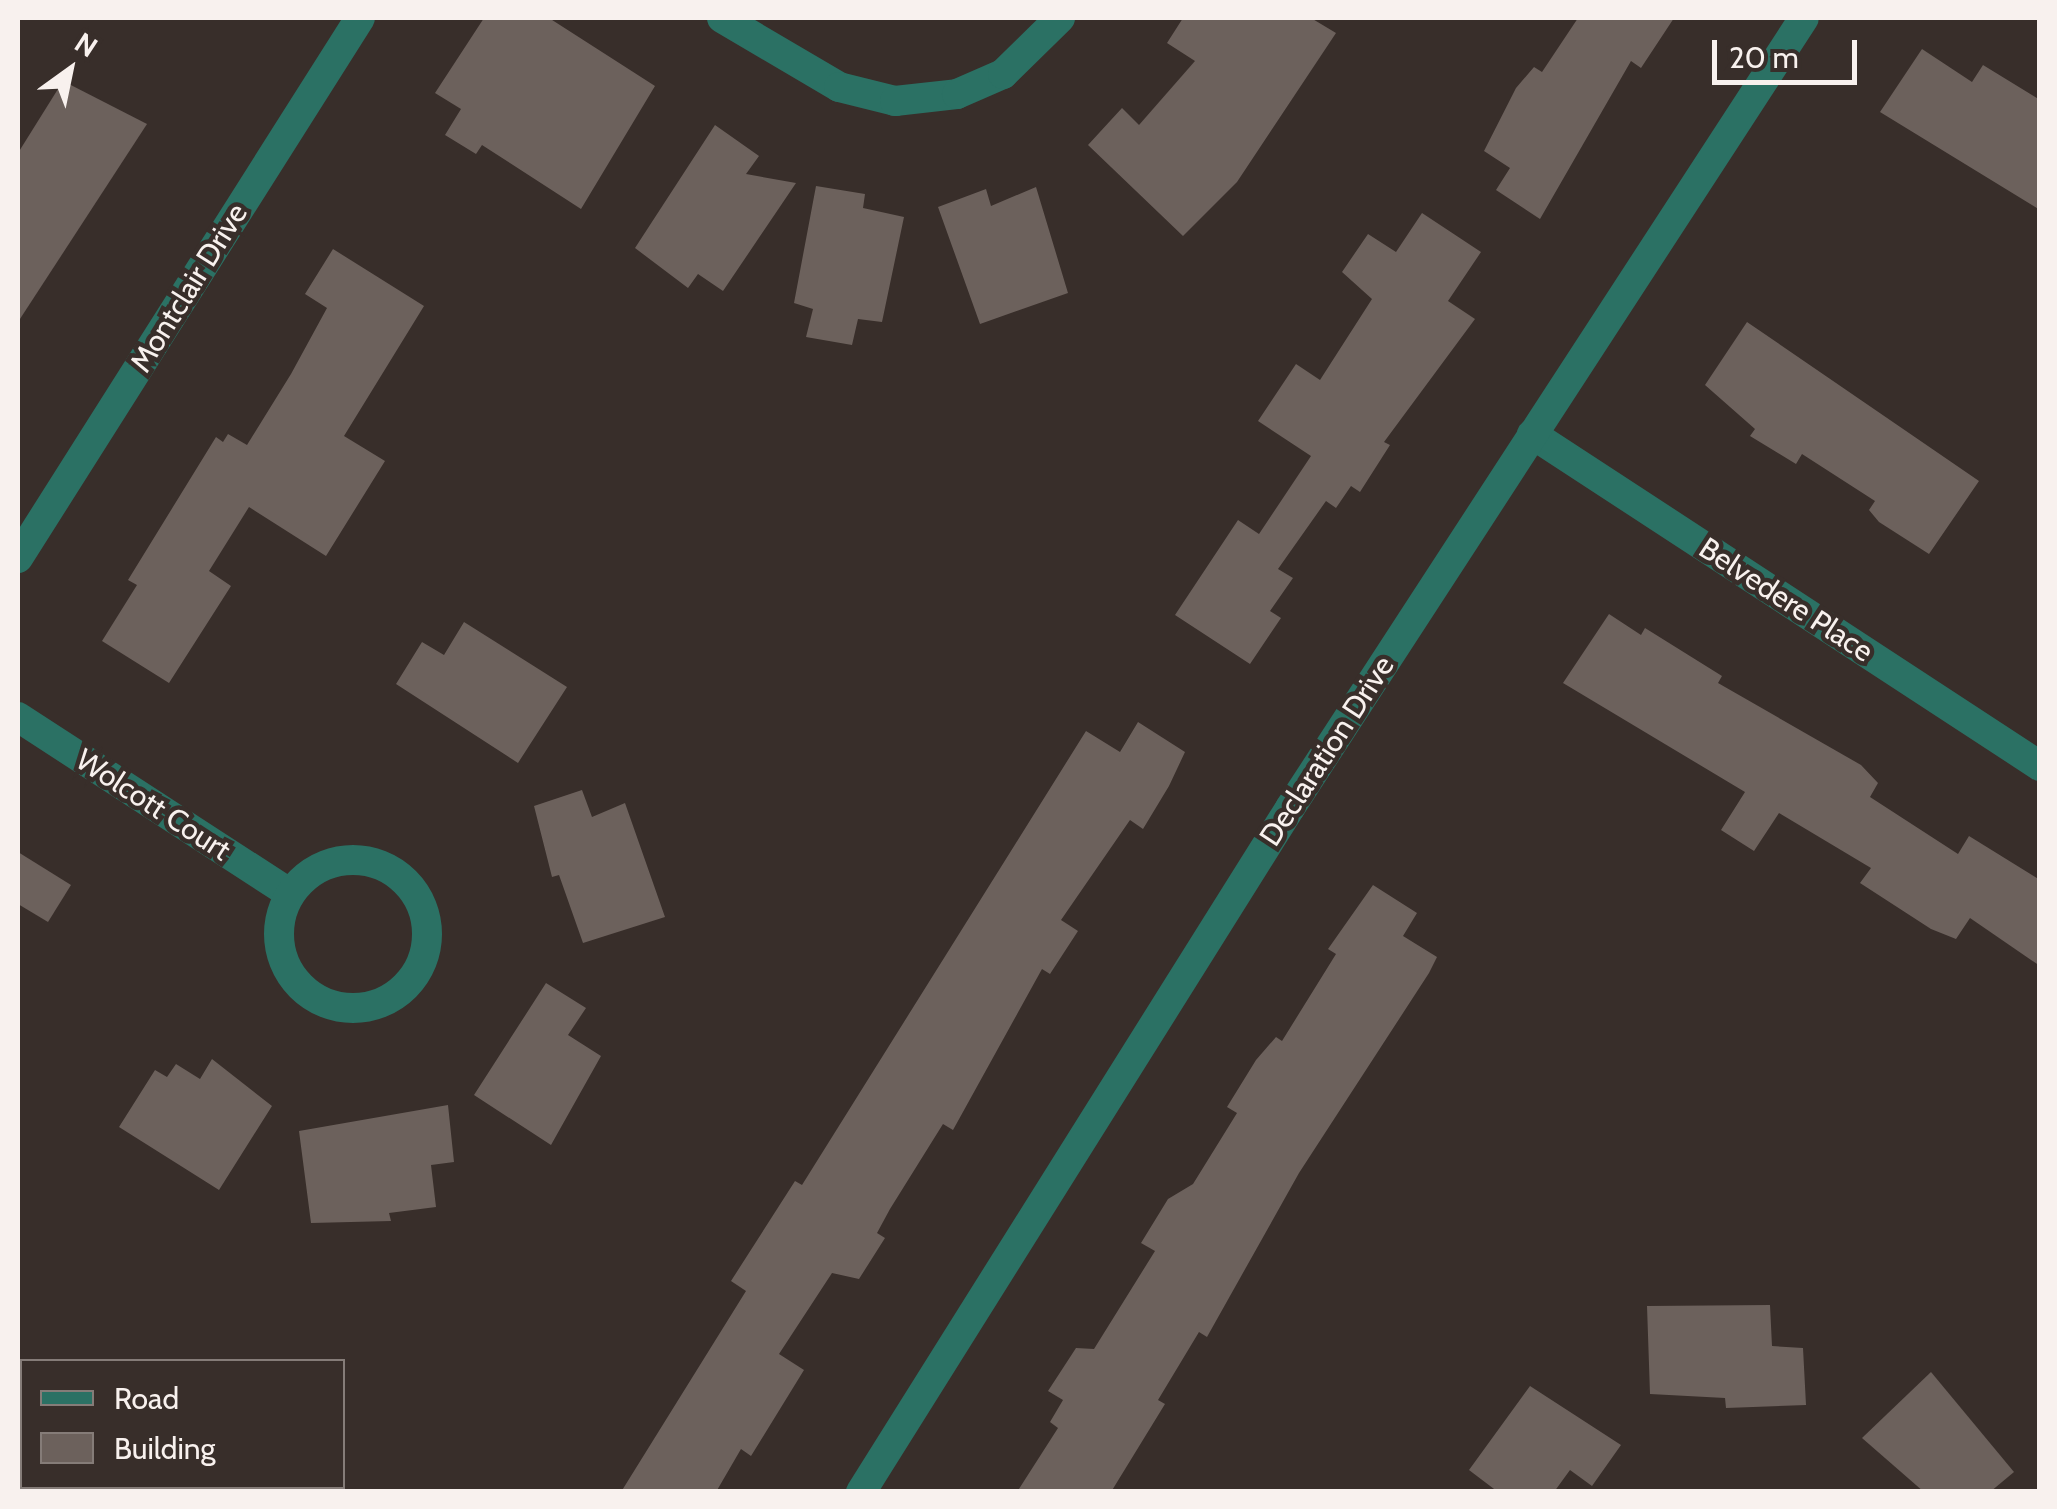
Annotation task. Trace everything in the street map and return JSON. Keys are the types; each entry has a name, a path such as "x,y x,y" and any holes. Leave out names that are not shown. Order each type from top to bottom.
{"street":[{"name":"Montclair Drive","path":"18,558 360,18"},
{"path":"722,18 838,87 895,101 958,94 1003,74 1060,18"},
{"name":"Declaration Drive","path":"861,1492 1532,434 1804,18"},
{"name":"Belvedere Place","path":"1532,434 2040,766"},
{"name":"Wolcott Court","path":"18,717 289,894"},
{"path":"376,862 415,892 428,939 422,963 390,999 366,1008 318,1000 284,965 278,941 289,894 327,863 376,862"}],"building":[{"path":"484,18 549,18 655,86 581,209 482,145 476,154 445,135 461,109 435,93"},
{"path":"1183,18 1311,18 1336,33 1237,182 1183,236 1088,145 1122,108 1139,125 1195,61 1167,43"},
{"path":"1578,18 1674,18 1641,68 1631,61 1540,219 1496,190 1510,168 1484,151 1516,88 1534,67 1542,72"},
{"path":"1922,49 1972,82 1983,65 2040,100 2040,210 1880,112"},
{"path":"63,81 147,124 18,322 18,153"},
{"path":"715,125 759,156 746,174 796,183 723,291 698,274 688,288 635,248"},
{"path":"816,186 865,194 863,208 904,217 882,322 858,319 852,345 806,337 813,309 794,303"},
{"path":"1036,187 1068,293 980,324 938,207 986,189 991,206"},
{"path":"1422,213 1481,252 1448,301 1475,319 1384,442 1390,445 1360,492 1351,486 1336,508 1326,501 1278,569 1293,578 1270,611 1281,618 1250,664 1175,615 1238,520 1259,534 1311,456 1258,421 1296,364 1320,380 1372,299 1342,272 1368,234 1396,252"},
{"path":"333,249 424,306 344,436 385,461 326,556 249,507 209,571 231,586 169,683 102,641 137,585 128,580 216,437 223,442 228,434 247,445 291,374 327,308 305,294"},
{"path":"1747,322 1979,481 1929,554 1879,522 1869,510 1875,501 1802,454 1796,464 1750,436 1755,429 1705,385"},
{"path":"1609,614 1641,635 1645,628 1722,676 1718,683 1861,765 1878,783 1870,797 1958,854 1969,836 2040,880 2040,966 1970,918 1956,939 1931,929 1860,883 1871,868 1779,813 1754,851 1721,830 1745,792 1563,683"},
{"path":"464,622 567,687 518,763 396,684 422,642 444,655"},
{"path":"1138,722 1185,752 1169,786 1143,829 1130,820 1061,920 1078,931 1050,974 1042,969 953,1130 943,1124 890,1209 877,1233 885,1238 859,1279 832,1273 779,1354 804,1370 751,1456 741,1449 716,1492 621,1492 746,1291 731,1281 795,1181 802,1185 1086,731 1120,752"},
{"path":"582,790 592,817 625,803 665,917 583,943 559,875 552,877 534,806"},
{"path":"18,852 71,885 48,922 18,904"},
{"path":"1373,885 1417,913 1403,936 1437,957 1429,973 1299,1173 1207,1337 1199,1332 1158,1400 1165,1404 1111,1492 1017,1492 1058,1428 1050,1422 1063,1400 1048,1391 1076,1348 1094,1349 1155,1251 1141,1243 1168,1199 1193,1184 1237,1113 1227,1107 1256,1060 1276,1037 1282,1041 1336,954 1328,949"},
{"path":"546,983 586,1008 568,1035 601,1056 551,1145 474,1095"},
{"path":"212,1059 272,1106 219,1190 119,1127 155,1070 167,1077 176,1064 200,1079"},
{"path":"448,1105 454,1162 431,1165 436,1207 389,1213 391,1221 311,1223 299,1131"},
{"path":"1770,1305 1772,1346 1803,1348 1806,1405 1726,1408 1725,1398 1650,1394 1647,1306"},
{"path":"1931,1372 2014,1472 1990,1492 1924,1492 1862,1438"},
{"path":"1530,1386 1621,1445 1592,1486 1570,1470 1554,1492 1498,1492 1469,1470"}]}
